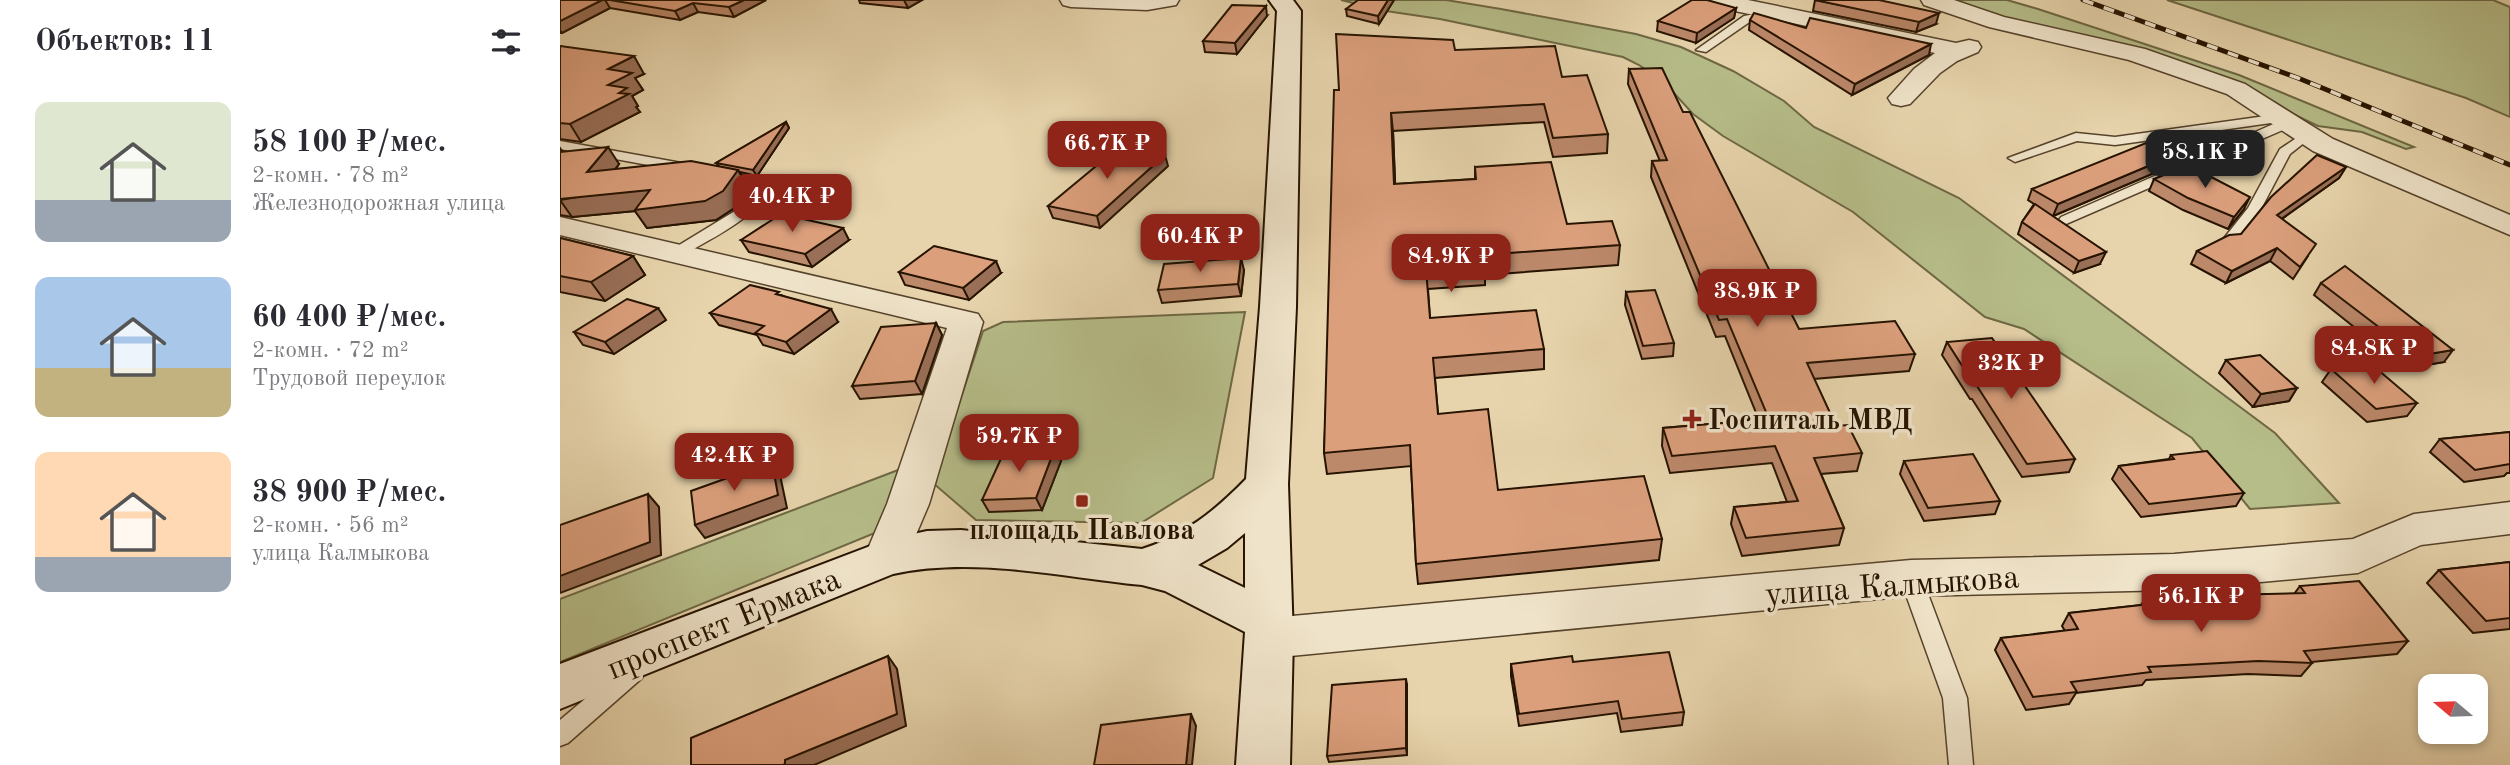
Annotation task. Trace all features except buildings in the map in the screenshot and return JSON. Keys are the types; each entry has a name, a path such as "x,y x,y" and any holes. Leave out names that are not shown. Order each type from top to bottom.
{"street":[{"path":"1071,0 1147,3 1168,0"},
{"path":"1263,765 1268,630 1268,484 1278,307 1289,11 1282,0"},
{"path":"1716,0 1958,51"},
{"path":"1932,0 1997,22 2136,54 2236,89 2323,145 2510,226"},
{"path":"1901,97 1924,71 1958,51 2032,30"},
{"path":"560,226 967,322 908,504 886,558"},
{"path":"1142,567 1175,558 1206,541 1243,511 1268,484"},
{"name":"улица Калмыкова","path":"1268,630 1911,578 2174,572 2358,556 2414,530 2510,518"},
{"path":"886,558 927,549 961,548 1142,567 1177,576 1268,630"},
{"name":"проспект Ермака","path":"560,687 886,558"}],"lane":[{"path":"1702,50 1748,18 1779,13"},
{"path":"2015,158 2076,137 2115,141 2291,125"},
{"path":"2066,220 2291,125"},
{"path":"2228,242 2254,209 2285,152 2291,125"},
{"path":"560,145 766,184 763,192 748,208 676,253"},
{"path":"1911,578 1955,698 1961,765"},
{"path":"560,735 661,646"}],"green space":[{"path":"1341,0 1446,0 1501,9 1636,34 1681,47 1733,71 1784,101 1814,127 1959,198 2275,433 2339,503 2250,509 2192,438 2024,329 1985,317 1853,212 1723,136 1693,114 1664,82 1639,65 1623,57"},
{"path":"1946,0 2007,0 2038,9 2239,75 2414,147 2406,149 2362,132 2318,126 2264,100"},
{"path":"2167,0 2493,0 2510,7 2510,117 2466,98"},
{"path":"1245,312 1213,478 1141,523 976,520 933,483 983,331 1003,322"},
{"path":"906,467 887,528 560,662 560,599"}],"railway":[{"path":"2083,0 2298,78 2510,165"}],"place":[{"name":"Госпиталь МВД","path":"1692,419"},
{"name":"площадь Павлова","path":"1082,501"}]}
